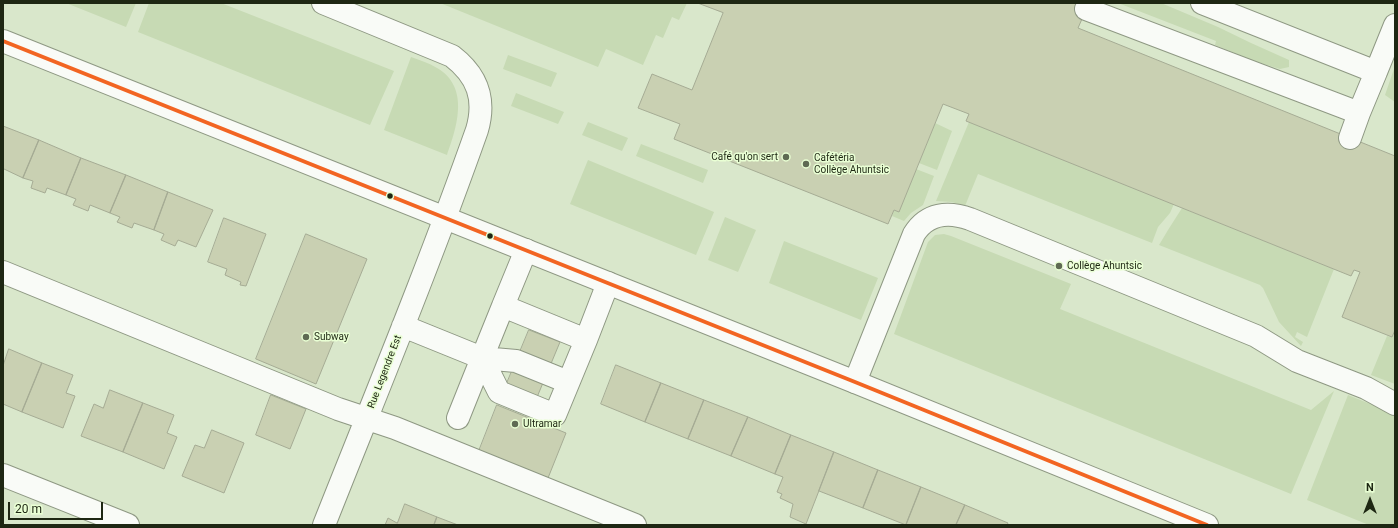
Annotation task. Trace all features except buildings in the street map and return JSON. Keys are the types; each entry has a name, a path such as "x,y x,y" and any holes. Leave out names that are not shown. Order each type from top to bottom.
{"main road":[{"name":"Rue Legendre Est","path":"323,3 443,51 461,62 468,70 478,88 480,98 480,119 444,218 367,419 324,525"},
{"path":"1202,3 1376,72"},
{"path":"1086,9 1359,113"},
{"path":"1350,138 1395,25"},
{"path":"3,41 1208,525"},
{"path":"855,382 914,234 924,222 940,215 956,214 970,218 1256,336 1297,361 1366,388 1395,404"},
{"path":"458,418 526,250"},
{"path":"3,272 338,409 395,428 635,525"},
{"path":"482,358 499,392 555,415 608,283"},
{"path":"503,306 586,340"},
{"path":"403,326 482,358 516,360 568,382"},
{"path":"3,475 128,525"}],"green space":[{"path":"66,3 136,3 126,27"},
{"path":"149,3 221,3 394,71 370,125 138,32"},
{"path":"440,3 687,3 679,20 672,17 663,38 656,35 643,65 606,49 598,67"},
{"path":"1118,3 1161,3 1218,27 1289,60 1289,67 1280,69 1254,61 1215,45 1216,41"},
{"path":"508,55 557,73 551,87 503,69"},
{"path":"411,57 437,68 447,76 454,86 457,96 457,120 447,155 384,130"},
{"path":"1395,66 1395,102 1385,95"},
{"path":"516,93 564,112 558,124 511,106"},
{"path":"588,122 628,138 622,151 582,135"},
{"path":"969,122 1174,204 1170,213 1158,227 1152,243 978,174 965,206 952,202 936,201"},
{"path":"935,123 952,131 937,170 919,163"},
{"path":"641,144 708,170 703,183 636,156"},
{"path":"588,160 714,212 696,255 570,204"},
{"path":"916,169 934,176 923,205 911,213 904,221 892,216 894,210 899,211"},
{"path":"1182,208 1334,269 1307,337 1297,332 1295,337 1303,342 1301,346 1279,322 1263,288 1260,285 1159,245"},
{"path":"725,217 756,230 738,272 708,260"},
{"path":"944,234 1071,284 1060,309 1311,410 1334,391 1291,494 894,334 928,242 935,235"},
{"path":"784,241 878,278 861,320 769,283"},
{"path":"1395,330 1395,384 1371,375 1387,336 1392,337"},
{"path":"1348,395 1395,414 1395,525 1369,525 1307,500"}],"transit line":[{"path":"3,41 855,382 1207,525"}],"place":[{"name":"Café qu'on sert","path":"786,157"},
{"name":"Cafétéria Collège Ahuntsic","path":"806,164"},
{"name":"Collège Ahuntsic","path":"1059,266"},
{"name":"Subway","path":"306,337"},
{"name":"Ultramar","path":"515,424"}]}
